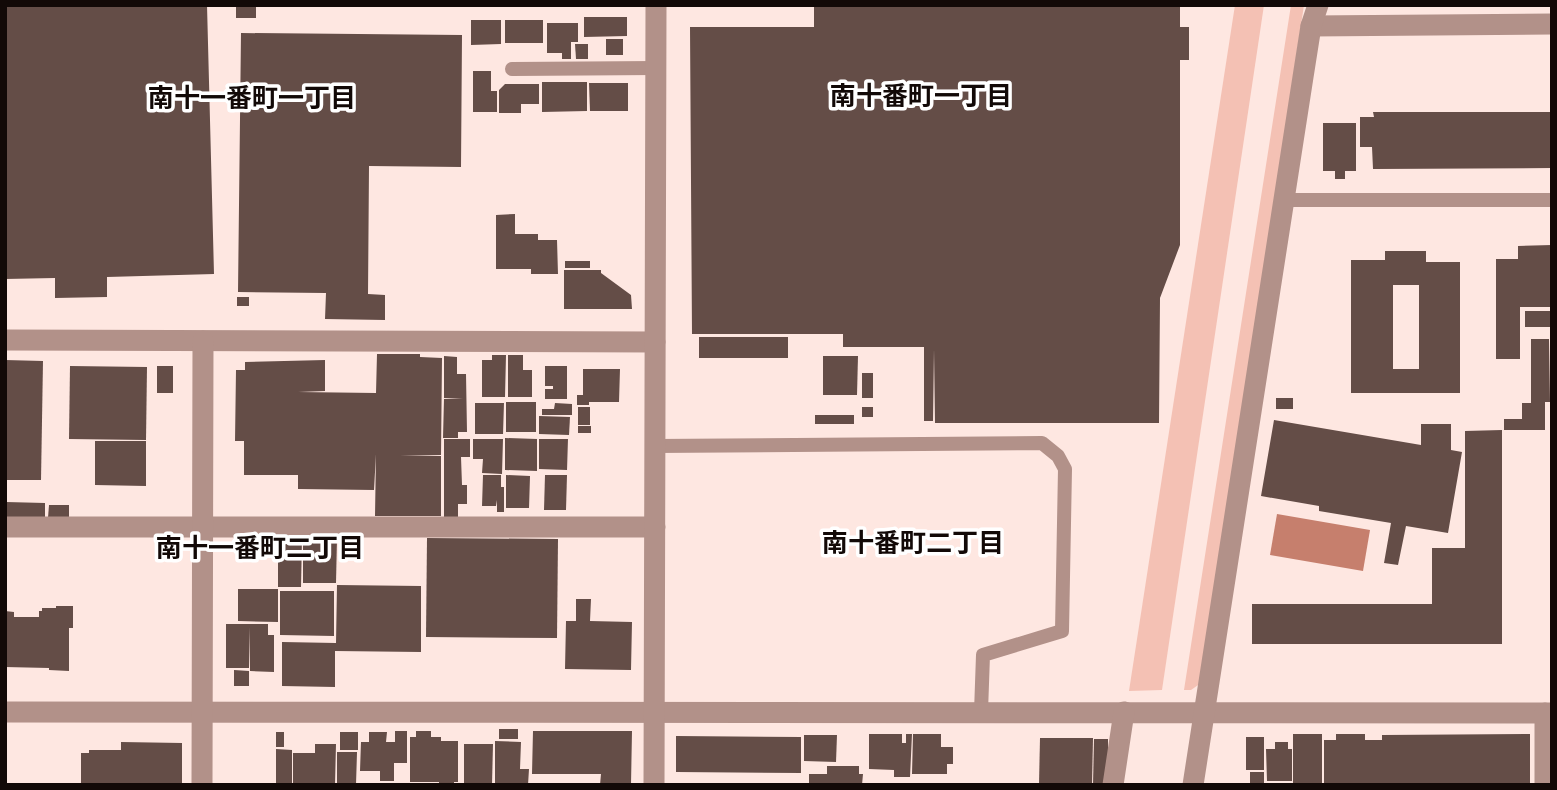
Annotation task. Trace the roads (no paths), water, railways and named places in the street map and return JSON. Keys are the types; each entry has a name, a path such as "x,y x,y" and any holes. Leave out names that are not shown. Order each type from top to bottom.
{"street":[{"path":"654,785 656,5"},
{"path":"1193,785 1311,26 1318,5"},
{"path":"1311,26 1552,24"},
{"path":"5,340 655,342"},
{"path":"202,785 203,341"},
{"path":"5,527 654,527"},
{"path":"5,712 1548,713 1545,785"},
{"path":"1113,785 1124,712"}],"lane":[{"path":"512,69 656,68"},
{"path":"1284,200 1552,200"},
{"path":"655,446 1042,443 1058,456 1065,470 1062,631 983,654 981,712"}],"district":[{"name":"南十番町一丁目","path":"921,96"},
{"name":"南十一番町一丁目","path":"252,98"},
{"name":"南十番町二丁目","path":"913,543"},
{"name":"南十一番町二丁目","path":"260,548"}]}
